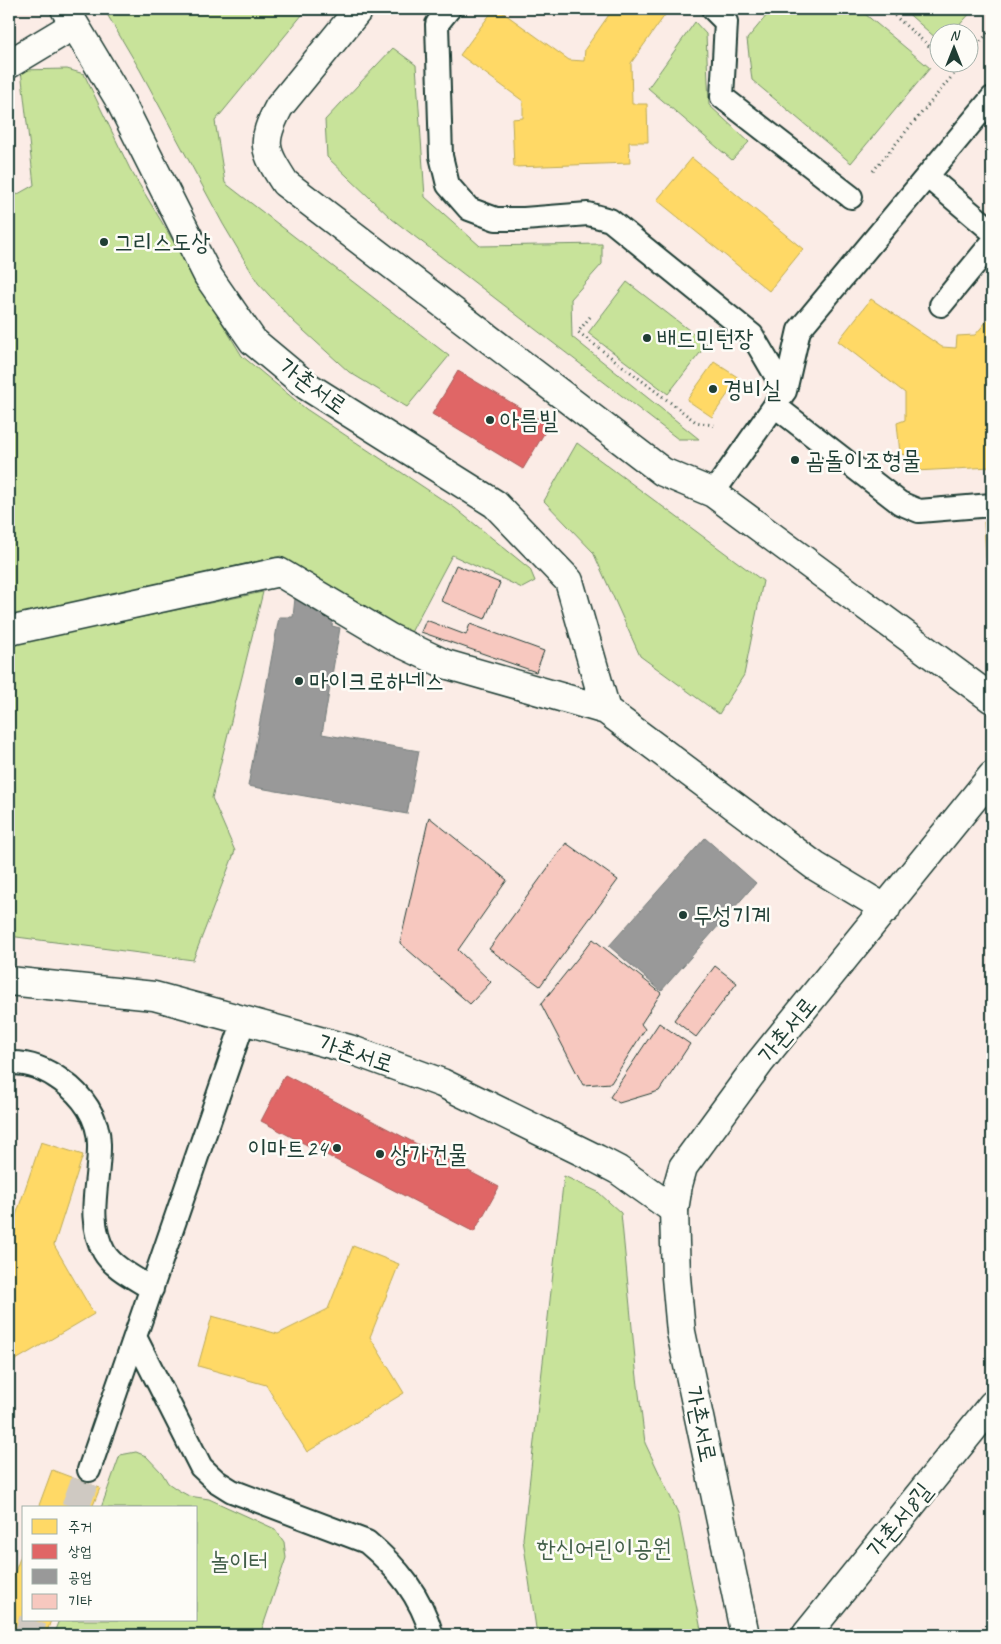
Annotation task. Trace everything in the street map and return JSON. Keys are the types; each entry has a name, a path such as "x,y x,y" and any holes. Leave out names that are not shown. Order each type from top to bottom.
{"street":[{"path":"359,9 279,107 270,124 265,143 272,163 285,183 662,472 713,493 992,699"},
{"path":"9,64 70,17"},
{"name":"가촌서로","path":"70,17 119,99 208,276 253,341 307,386 495,504 569,581 606,710"},
{"path":"9,631 280,572 390,638 445,664 606,710 815,866 886,909"},
{"name":"가촌서로","path":"745,1635 681,1332 676,1277 674,1210 683,1167 760,1062 992,776"},
{"name":"가촌서로","path":"9,982 154,996 349,1049 442,1083 618,1170 674,1210"},
{"name":"가촌서8길","path":"806,1635 992,1405"}],"lane":[{"path":"449,9 437,24 441,156 448,185 469,209 496,219 524,219 588,214 610,220 752,335 780,398 900,503 919,511 992,505"},
{"path":"713,9 726,22 722,97 851,196"},
{"path":"713,493 780,398 799,330 992,98"},
{"path":"927,176 992,231"},
{"path":"941,305 992,243"},
{"path":"89,1470 244,1020"},
{"path":"9,1063 30,1065 51,1073 82,1099 91,1113 99,1143 94,1197 94,1219 98,1238 111,1262 152,1289"},
{"path":"134,1337 201,1467 216,1481 232,1491 367,1542 399,1573 415,1594 427,1619 432,1635"}],"path":[{"path":"886,9 928,45"},
{"path":"978,45 992,28"},
{"path":"851,196 956,72"},
{"path":"590,317 578,332 696,422 724,427 747,444"}],"green space":[{"path":"104,9 307,9 215,121 225,183 449,356 407,407 349,372 293,321 258,283 223,224 140,70"},
{"path":"772,9 859,9 928,66 928,70 851,163 752,80 747,39"},
{"path":"903,9 974,9 962,22 928,22 928,31"},
{"path":"695,22 706,34 709,105 749,142 732,160 648,88"},
{"path":"393,48 416,65 425,197 480,246 602,244 602,264 571,299 572,337 699,439 678,439 392,219 327,157 325,120"},
{"path":"67,69 84,74 130,169 242,356 306,409 455,508 530,569 535,581 522,588 452,555 408,638 295,567 281,556 9,617 9,199 34,185 21,70"},
{"name":"배드민턴장","path":"627,282 707,344 668,394 588,333"},
{"path":"577,443 763,581 744,675 719,714 640,656 593,552 544,501"},
{"path":"263,592 212,798 235,851 193,960 9,936 9,657 12,644"},
{"name":"한신어린이공원","path":"564,1176 598,1192 621,1213 645,1443 678,1513 702,1635 537,1635 523,1539"},
{"name":"놀이터","path":"136,1452 146,1456 162,1473 168,1483 178,1490 189,1496 209,1499 275,1529 284,1542 286,1558 260,1635 53,1635 58,1622 198,1622 198,1506 102,1506 120,1455"}],"building: 주거":[{"path":"494,9 498,9 569,60 584,61 585,49 613,9 657,9 665,15 631,63 632,104 647,104 648,142 629,142 630,163 514,167 512,119 523,118 523,101 460,55"},
{"path":"692,158 803,249 769,291 657,200"},
{"path":"871,299 942,347 956,348 957,336 975,335 992,315 992,467 915,471 914,456 900,454 897,423 905,420 905,393 838,341"},
{"name":"경비실","path":"714,362 739,378 712,417 687,400"},
{"path":"992,521 992,557 986,558 984,522"},
{"path":"41,1142 83,1155 54,1245 94,1314 9,1364 9,1236"},
{"path":"353,1246 399,1264 370,1337 404,1393 307,1452 266,1385 198,1366 212,1316 278,1334 328,1309"},
{"path":"52,1470 100,1488 93,1506 39,1506"},
{"path":"22,1552 22,1622 50,1622 46,1635 9,1635 9,1588"}],"building: 상업":[{"name":"아름빌","path":"458,371 549,425 523,469 432,414"},
{"name":"상가건물","path":"285,1075 499,1187 474,1232 261,1121"}],"building: 공업":[{"name":"마이크로하네스","path":"295,598 334,616 332,626 340,628 322,734 419,751 407,814 248,786 279,617 293,617"},
{"name":"두성기계","path":"705,838 756,883 661,991 609,946"}],"building: 기타":[{"path":"456,565 500,583 485,619 441,601"},
{"path":"426,620 466,635 470,624 544,651 536,672 421,632"},
{"path":"429,817 507,880 458,950 491,982 470,1004 400,943"},
{"path":"566,843 618,880 540,986 489,949"},
{"path":"593,939 661,993 641,1024 645,1029 611,1083 583,1085 541,1004"},
{"path":"715,966 737,983 696,1037 674,1020"},
{"path":"659,1023 690,1044 659,1091 619,1103 610,1097"}],"tunnel":[{"path":"76,1506 89,1470"},
{"path":"28,1635 32,1622"}],"place":[{"name":"그리스도상","path":"104,242"},
{"name":"배드민턴장","path":"647,338"},
{"name":"경비실","path":"713,389"},
{"name":"아름빌","path":"490,420"},
{"name":"곰돌이조형물","path":"795,460"},
{"name":"마이크로하네스","path":"299,681"},
{"name":"두성기계","path":"683,915"},
{"name":"이마트24","path":"337,1148"},
{"name":"상가건물","path":"380,1154"}]}
